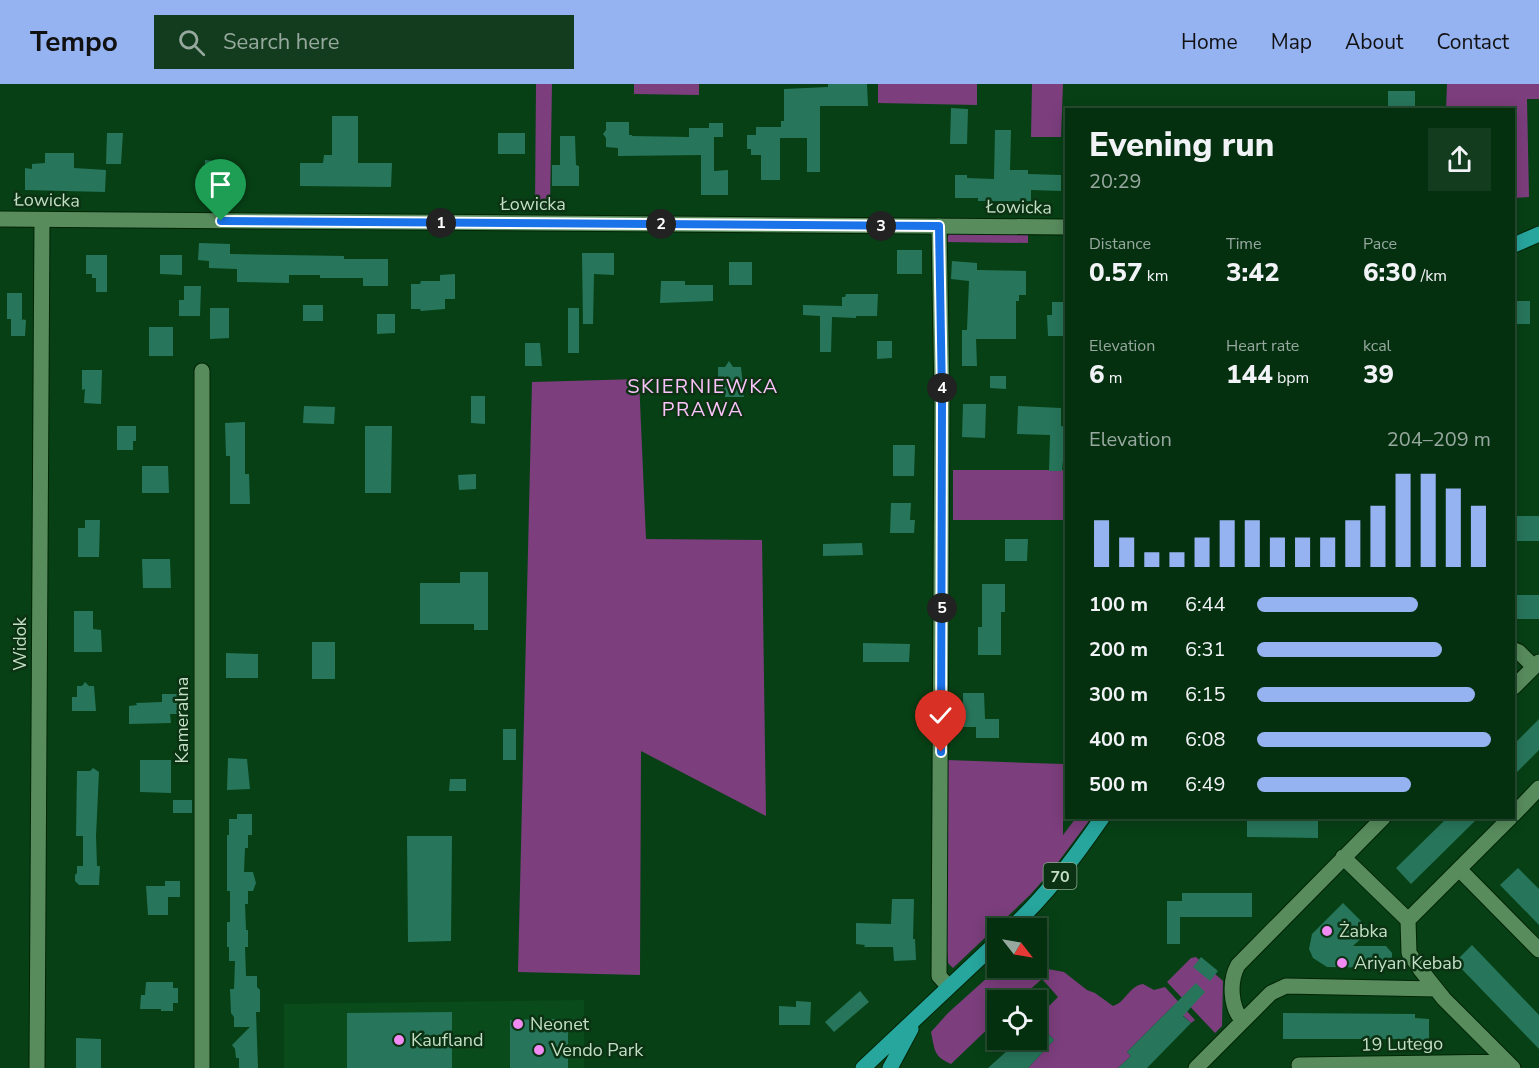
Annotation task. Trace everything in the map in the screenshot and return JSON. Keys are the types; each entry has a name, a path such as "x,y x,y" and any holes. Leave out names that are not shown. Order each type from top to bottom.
{"main road":[{"path":"1515,245 1539,234"},
{"name":"70","path":"1022,918 1072,862 1101,819"},
{"path":"863,1068 987,951"},
{"path":"890,1068 917,1019"}],"street":[{"name":"Łowicka","path":"0,219 1065,228"},
{"name":"Widok","path":"37,1068 42,220"},
{"path":"939,226 942,442 939,976 948,986"},
{"name":"Kameralna","path":"202,371 202,1068"},
{"path":"1515,650 1536,665 1515,686"},
{"path":"1515,813 1539,788"},
{"path":"1243,1021 1235,1009 1233,999 1233,979 1238,965 1382,819"},
{"path":"1343,857 1408,920 1509,819"},
{"path":"1459,869 1539,950"},
{"name":"19 Lutego","path":"1408,920 1409,953 1419,969 1510,1065"},
{"path":"1196,1068 1270,993 1278,988 1286,986 1436,989"},
{"name":"19 Lutego","path":"1299,1065 1510,1065"}],"shaded area":[{"path":"536,84 552,84 550,208 535,206"},
{"path":"634,84 699,84 699,95 634,94"},
{"path":"878,84 977,84 977,105 878,103"},
{"path":"1032,84 1063,84 1061,137 1031,137"},
{"path":"1447,84 1539,84 1539,99 1527,99 1529,197 1515,198 1515,108 1446,108"},
{"path":"949,234 1028,235 1028,243 945,242"},
{"path":"639,379 646,539 762,540 766,816 641,751 640,975 518,972 532,382"},
{"path":"953,470 1065,470 1065,520 953,520"},
{"path":"947,760 1063,764 1063,835 1075,819 1090,819 1053,869 1030,895 1006,918 987,918 987,936 953,968 948,963 946,935"},
{"path":"1196,957 1223,981 1222,1026 1215,1033 1167,982 1191,958"},
{"path":"1047,969 1064,972 1113,1006 1138,985 1143,984 1154,990 1165,987 1195,1020 1191,1023 1173,1006 1127,1052 1131,1056 1118,1068 1028,1068 1054,1040 1047,1032 1047,1008 1058,997 1042,979 1029,990 987,990 987,1030 951,1064 938,1055 931,1032 948,1013 987,978 1047,978"},
{"path":"584,1000 584,1068 284,1068 284,1004"}],"building":[{"path":"828,84 867,84 868,106 820,106 820,172 807,172 807,138 780,138 780,180 761,180 761,155 751,155 751,149 747,149 747,135 756,135 756,127 781,127 781,121 784,121 784,89 828,87"},
{"path":"1388,91 1415,91 1415,108 1388,108"},
{"path":"951,108 968,109 967,144 950,144"},
{"path":"332,116 358,116 358,163 392,163 391,187 300,186 300,163 323,163 324,155 332,155"},
{"path":"606,122 629,122 629,135 632,136 689,137 689,128 709,128 709,123 723,123 723,137 714,137 714,171 728,170 728,195 701,195 701,155 618,156 618,148 606,147 606,138 603,134 606,130"},
{"path":"995,130 1011,130 1010,170 1028,170 1028,174 1061,175 1061,191 1031,190 1031,201 978,201 978,198 955,198 955,175 994,179"},
{"path":"107,133 123,133 121,164 106,164"},
{"path":"498,133 525,133 525,154 498,154"},
{"path":"560,136 575,136 579,186 552,186 552,165 560,165"},
{"path":"45,153 74,153 74,168 106,170 105,192 25,190 25,168 32,169 32,164 45,163"},
{"path":"205,160 223,162 222,186 204,185"},
{"path":"199,243 230,244 230,254 388,259 388,286 363,286 363,278 320,278 320,275 289,275 289,283 237,282 237,269 209,268 209,261 198,260"},
{"path":"897,250 922,250 922,274 897,274"},
{"path":"582,253 614,253 614,275 594,274 593,324 583,324"},
{"path":"86,255 107,255 107,292 96,292 96,278 92,278 92,274 86,274"},
{"path":"160,255 182,255 182,275 160,274"},
{"path":"952,261 977,263 977,270 1026,271 1026,295 1019,295 1019,301 1016,301 1016,339 976,339 977,366 962,366 962,330 967,330 969,281 951,279"},
{"path":"729,262 752,262 752,285 729,285"},
{"path":"455,274 455,299 445,299 445,309 421,311 411,309 411,284 420,284 421,281 440,281 440,275"},
{"path":"661,281 685,281 685,285 713,285 713,301 660,303"},
{"path":"184,286 201,286 200,316 179,316 179,300 184,300"},
{"path":"7,293 22,293 22,319 20,319 26,320 25,336 11,336 11,319 7,319"},
{"path":"846,294 878,294 877,316 832,317 831,352 820,352 820,316 803,315 803,305 842,306 842,297"},
{"path":"1515,301 1530,301 1530,324 1515,324"},
{"path":"1052,302 1063,302 1064,336 1048,336 1047,315 1052,315"},
{"path":"303,305 323,305 323,321 303,321"},
{"path":"210,308 229,308 229,338 210,339"},
{"path":"568,308 579,308 579,353 568,353"},
{"path":"377,314 395,314 395,333 377,334"},
{"path":"149,327 173,327 173,356 149,356"},
{"path":"877,341 892,341 892,358 877,359"},
{"path":"525,343 540,343 542,366 525,366"},
{"path":"729,361 733,367 741,367 744,397 725,397 725,390 718,390 718,367 725,367"},
{"path":"82,370 102,370 101,404 84,403 85,389 82,390"},
{"path":"990,376 1006,376 1006,389 990,388"},
{"path":"471,396 485,396 485,424 471,423"},
{"path":"963,404 986,404 985,438 962,437"},
{"path":"304,406 335,407 334,424 303,423"},
{"path":"1018,406 1061,408 1061,426 1065,427 1062,471 1049,471 1050,435 1017,434"},
{"path":"245,422 245,474 249,474 250,504 230,504 230,456 226,456 225,423"},
{"path":"117,426 136,426 136,441 133,441 133,450 117,450"},
{"path":"365,426 392,426 391,493 365,493"},
{"path":"893,445 915,445 914,476 893,476"},
{"path":"142,466 168,466 169,493 142,493"},
{"path":"476,474 476,489 459,490 458,475"},
{"path":"891,503 911,503 910,520 915,520 914,533 890,533"},
{"path":"1515,516 1539,516 1539,541 1515,541"},
{"path":"85,520 100,520 99,557 78,557 78,528 85,528"},
{"path":"1005,539 1028,539 1027,561 1005,561"},
{"path":"862,543 863,555 823,556 823,544"},
{"path":"142,559 170,559 171,588 143,588"},
{"path":"460,572 488,572 488,630 474,630 474,624 420,624 420,583 460,583"},
{"path":"982,584 1005,584 1005,612 1001,612 1001,655 978,655 978,627 982,627"},
{"path":"1515,595 1539,595 1539,619 1515,619"},
{"path":"74,611 93,611 93,629 101,630 102,652 74,652"},
{"path":"312,642 335,642 335,679 312,679"},
{"path":"863,643 910,644 909,662 863,662"},
{"path":"226,653 258,654 258,678 226,678"},
{"path":"85,682 89,686 94,686 96,711 72,711 72,697 77,697 77,686 82,686"},
{"path":"963,693 984,693 985,719 999,719 999,738 976,738 976,727 963,727"},
{"path":"162,694 179,694 179,714 170,714 171,723 129,724 129,706 137,705 136,703 162,702"},
{"path":"1539,719 1539,750 1515,774 1515,743"},
{"path":"503,729 516,729 516,760 503,760"},
{"path":"228,758 247,759 250,789 227,790"},
{"path":"140,760 171,760 171,793 140,792"},
{"path":"93,768 99,772 96,836 97,866 100,866 99,885 79,885 75,881 75,875 77,866 83,866 83,836 76,836 77,771 90,771"},
{"path":"450,779 466,779 466,791 449,791"},
{"path":"173,800 192,800 192,813 173,813"},
{"path":"237,814 252,814 252,835 248,835 248,848 245,848 244,872 253,872 256,883 253,891 248,891 248,904 245,904 248,947 245,947 246,976 257,976 257,987 260,990 260,1012 256,1012 258,1068 239,1068 239,1058 236,1058 232,1045 250,1027 234,1027 234,1017 231,1013 230,989 234,989 235,961 229,961 229,947 227,947 230,891 227,891 227,835 229,835 229,819 237,819"},
{"path":"1247,819 1318,819 1318,838 1247,837"},
{"path":"1446,819 1477,819 1411,884 1396,868"},
{"path":"407,836 452,836 451,941 408,942"},
{"path":"1518,868 1539,889 1539,925 1500,885"},
{"path":"165,881 180,881 180,897 168,897 168,915 148,915 146,886 165,886"},
{"path":"1182,893 1252,893 1252,917 1180,917 1180,944 1167,944 1167,901 1182,901"},
{"path":"892,899 914,899 913,939 915,939 916,960 894,961 893,947 864,947 865,945 856,944 856,923 891,924"},
{"path":"1343,903 1370,930 1353,946 1386,946 1392,953 1392,968 1327,967 1313,958 1309,949 1312,934"},
{"path":"1472,945 1539,1015 1539,1049 1455,962"},
{"path":"1201,957 1218,971 1210,981 1193,967"},
{"path":"146,982 173,982 173,988 178,988 178,1003 173,1003 173,1011 140,1009 141,995 145,995"},
{"path":"1196,983 1205,992 1183,1016 1191,1023 1147,1068 1118,1068 1131,1056 1127,1052"},
{"path":"860,991 869,1002 834,1032 825,1022"},
{"path":"796,1001 811,1002 810,1025 779,1025 779,1006 796,1007"},
{"name":"Kaufland","path":"452,1012 452,1068 347,1068 347,1013"},
{"path":"1283,1013 1415,1014 1415,1018 1429,1019 1429,1041 1415,1041 1415,1039 1283,1039"},
{"name":"Vendo Park","path":"556,1019 556,1032 568,1031 568,1068 510,1068 510,1020"},
{"path":"1047,1033 1054,1040 1047,1048"},
{"path":"76,1038 101,1039 101,1068 76,1068"},
{"path":"1008,1050 1045,1050 1028,1068 988,1068"}],"place":[{"name":"Żabka","path":"1327,931"},
{"name":"Ariyan Kebab","path":"1342,963"},
{"name":"Neonet","path":"518,1024"},
{"name":"Kaufland","path":"399,1040"},
{"name":"Vendo Park","path":"539,1050"}],"district":[{"name":"SKIERNIEWKA PRAWA","path":"703,398"}],"route":[{"path":"221,221 939,226 942,396 941,752"}]}
